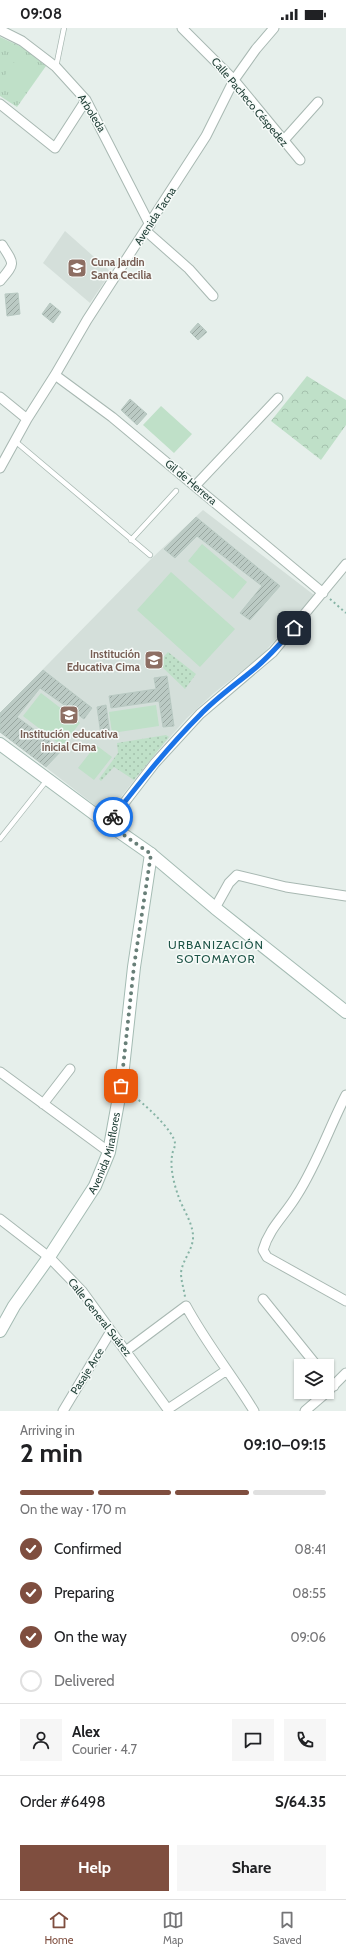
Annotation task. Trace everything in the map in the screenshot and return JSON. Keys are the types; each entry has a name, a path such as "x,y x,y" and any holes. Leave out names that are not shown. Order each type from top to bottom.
{"street":[{"name":"Calle Pacheco Céspedez","path":"182,28 234,80 300,160"},
{"name":"Avenida Tacna","path":"0,468 27,420 88,320 206,136 234,80 256,49 274,28"},
{"name":"Arboleda","path":"0,30 22,41 56,67 86,100 148,228"},
{"path":"0,104 55,148 86,100"},
{"path":"284,140 318,102"},
{"path":"148,228 189,269 213,296"},
{"path":"0,281 12,266 12,262 2,245"},
{"name":"Gil de Herrera","path":"55,375 112,417 323,593"},
{"path":"0,397 27,420"},
{"path":"195,486 278,398"},
{"path":"108,824 165,751 200,714 273,652 346,564"},
{"path":"0,744 47,780 151,854 215,908 346,1012"},
{"name":"Avenida Miraflores","path":"0,1331 14,1306 49,1257 95,1186 109,1152 121,1086 134,966 151,854"},
{"path":"215,908 229,883 237,875 286,887 346,896"},
{"path":"43,1104 70,1068"},
{"path":"0,1072 109,1152"},
{"path":"346,1095 297,1196 266,1240 263,1250 267,1257 346,1301"},
{"name":"Calle General Suárez","path":"0,1218 49,1257 82,1291 169,1410"},
{"path":"263,1299 311,1359"},
{"path":"126,1350 186,1306 201,1334 254,1411"},
{"name":"Pasaje Arce","path":"63,1411 111,1331"},
{"path":"169,1410 227,1370"},
{"path":"334,1385 346,1373"},
{"path":"305,1411 319,1399"}],"lane":[{"path":"56,67 64,28"},
{"path":"15,441 150,555"},
{"path":"131,540 176,491"},
{"path":"0,839 47,780"}],"path":[{"path":"323,593 346,613"},
{"path":"121,1086 142,1102 169,1131 175,1142 171,1166 174,1182 178,1196 187,1215 193,1236 181,1272 186,1306"}],"shaded area":[{"name":"Cuna Jardin Santa Cecilia","path":"65,231 111,272 90,303 43,263"},
{"name":"Institución Educativa Cima","path":"203,510 314,595 262,655 214,693 187,718 155,754 113,807 101,810 0,732 0,713 152,558"}],"green space":[{"path":"0,37 24,48 46,66 17,107 0,96"},
{"path":"21,53 39,67 16,98 0,86 0,82"},
{"path":"307,376 346,400 346,425 321,460 271,421"},
{"path":"161,406 192,434 174,453 143,425"},
{"path":"202,544 247,582 233,599 188,561"},
{"path":"171,572 235,629 200,667 137,610"},
{"path":"168,652 196,674 185,689 158,663"},
{"path":"41,693 80,723 62,746 23,716"},
{"path":"156,705 159,726 112,733 109,712"},
{"path":"166,735 169,737 134,780 114,767 101,781 99,779 118,753 117,743"},
{"path":"96,745 112,757 94,780 78,768"}],"building":[{"path":"18,293 20,314 7,316 5,294"},
{"path":"50,303 61,312 53,323 42,314"},
{"path":"198,323 207,332 198,340 190,332"},
{"path":"130,399 147,414 137,425 121,410"},
{"path":"196,517 280,586 250,620 240,613 262,586 197,536 175,558 164,549"},
{"path":"43,670 92,708 84,719 40,688 17,717 62,750 46,767 0,732 0,713"},
{"path":"167,676 174,726 163,727 159,701 111,708 109,696 156,689 154,678"},
{"path":"106,705 110,734 101,735 97,707"}],"way so far":[{"path":"113,817 108,824 151,854 134,966 121,1086"}],"place":[{"name":"Cuna Jardin Santa Cecilia","path":"77,268"},
{"name":"Institución Educativa Cima","path":"154,660"},
{"name":"Institución educativa inicial Cima","path":"69,715"}],"district":[{"name":"URBANIZACIÓN SOTOMAYOR","path":"216,951"}],"route":[{"path":"113,817 154,763 200,714 254,670 273,652 294,628"}]}
